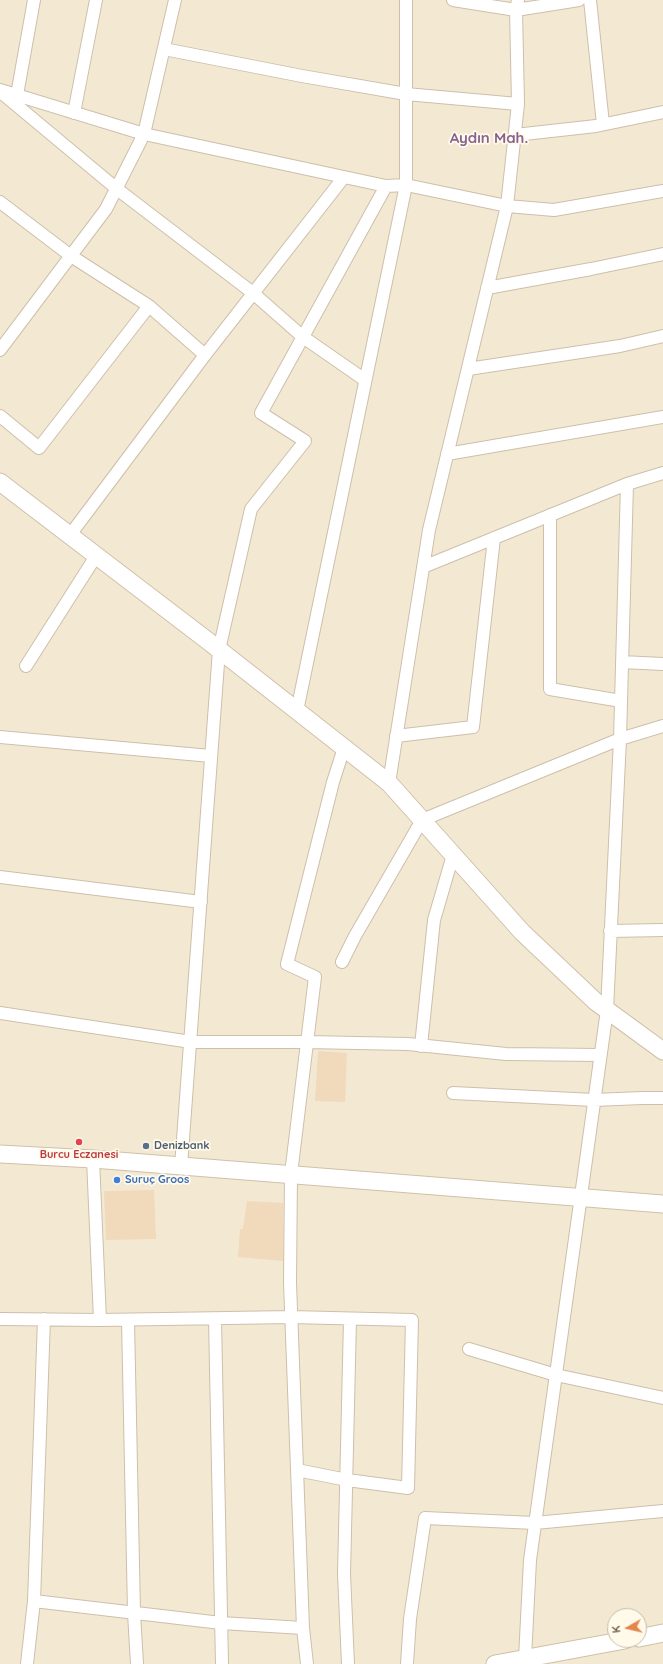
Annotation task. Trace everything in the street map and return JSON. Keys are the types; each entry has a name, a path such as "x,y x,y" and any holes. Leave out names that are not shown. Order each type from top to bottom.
{"street":[{"path":"17,96 34,0"},
{"path":"74,113 96,0"},
{"path":"0,350 106,209 117,189 144,134 175,0"},
{"path":"297,711 406,185 406,0"},
{"path":"453,0 517,5 579,0"},
{"path":"590,0 603,124"},
{"path":"389,783 429,530 507,206 518,104 517,5"},
{"path":"164,48 302,76 406,94 518,104"},
{"path":"0,91 144,134 386,186 406,185 507,206 554,210 663,191"},
{"path":"0,91 117,189 253,293 303,337 365,380"},
{"path":"515,135 603,124 663,112"},
{"path":"70,535 205,355 344,177"},
{"path":"181,1166 219,650 251,509 305,441 261,413 386,186"},
{"path":"0,202 71,256 149,306 205,355"},
{"path":"487,288 663,254"},
{"path":"0,416 39,448 149,306"},
{"path":"468,369 620,346 663,336"},
{"path":"447,454 663,418"},
{"path":"423,567 626,484 663,473"},
{"path":"0,482 389,783 522,932 596,1002 663,1051"},
{"path":"525,1658 530,1560 607,1010 620,739 626,484"},
{"path":"550,515 550,689 621,701"},
{"path":"396,736 473,727 494,538"},
{"path":"26,666 96,556"},
{"path":"622,662 663,664"},
{"path":"342,962 355,936 422,820 620,739 663,726"},
{"path":"0,737 211,756"},
{"path":"307,1664 303,1628 291,1317 291,1174 314,977 287,964 333,782 344,748"},
{"path":"422,1046 434,920 453,855"},
{"path":"0,877 201,902"},
{"path":"610,931 663,930"},
{"path":"0,1013 191,1042 307,1042 422,1046 506,1054 600,1055"},
{"path":"453,1093 594,1100 663,1098"},
{"path":"0,1154 93,1159 663,1204"},
{"path":"93,1159 100,1320"},
{"path":"0,1319 128,1320 291,1317 350,1320 412,1320 408,1488 347,1480 297,1470"},
{"path":"215,1318 222,1664"},
{"path":"27,1664 34,1601 44,1319"},
{"path":"128,1320 134,1613 138,1664"},
{"path":"348,1664 344,1574 350,1320"},
{"path":"469,1349 556,1375 663,1398"},
{"path":"407,1664 410,1619 425,1518 535,1523 663,1511"},
{"path":"34,1601 222,1623 303,1628"},
{"path":"647,1636 663,1633"},
{"path":"494,1664 607,1643"}],"shaded area":[{"path":"0,0 663,0 663,1664 0,1664"}],"building":[{"path":"318,1051 347,1053 345,1102 315,1101"},
{"path":"154,1190 156,1239 106,1240 104,1191"},
{"path":"247,1201 283,1203 283,1261 238,1257 240,1229 243,1229"}],"place":[{"name":"Burcu Eczanesi","path":"79,1142"},
{"name":"Denizbank","path":"146,1146"},
{"name":"Suruç Groos","path":"117,1180"}],"district":[{"name":"Aydın Mah.","path":"489,138"}]}
